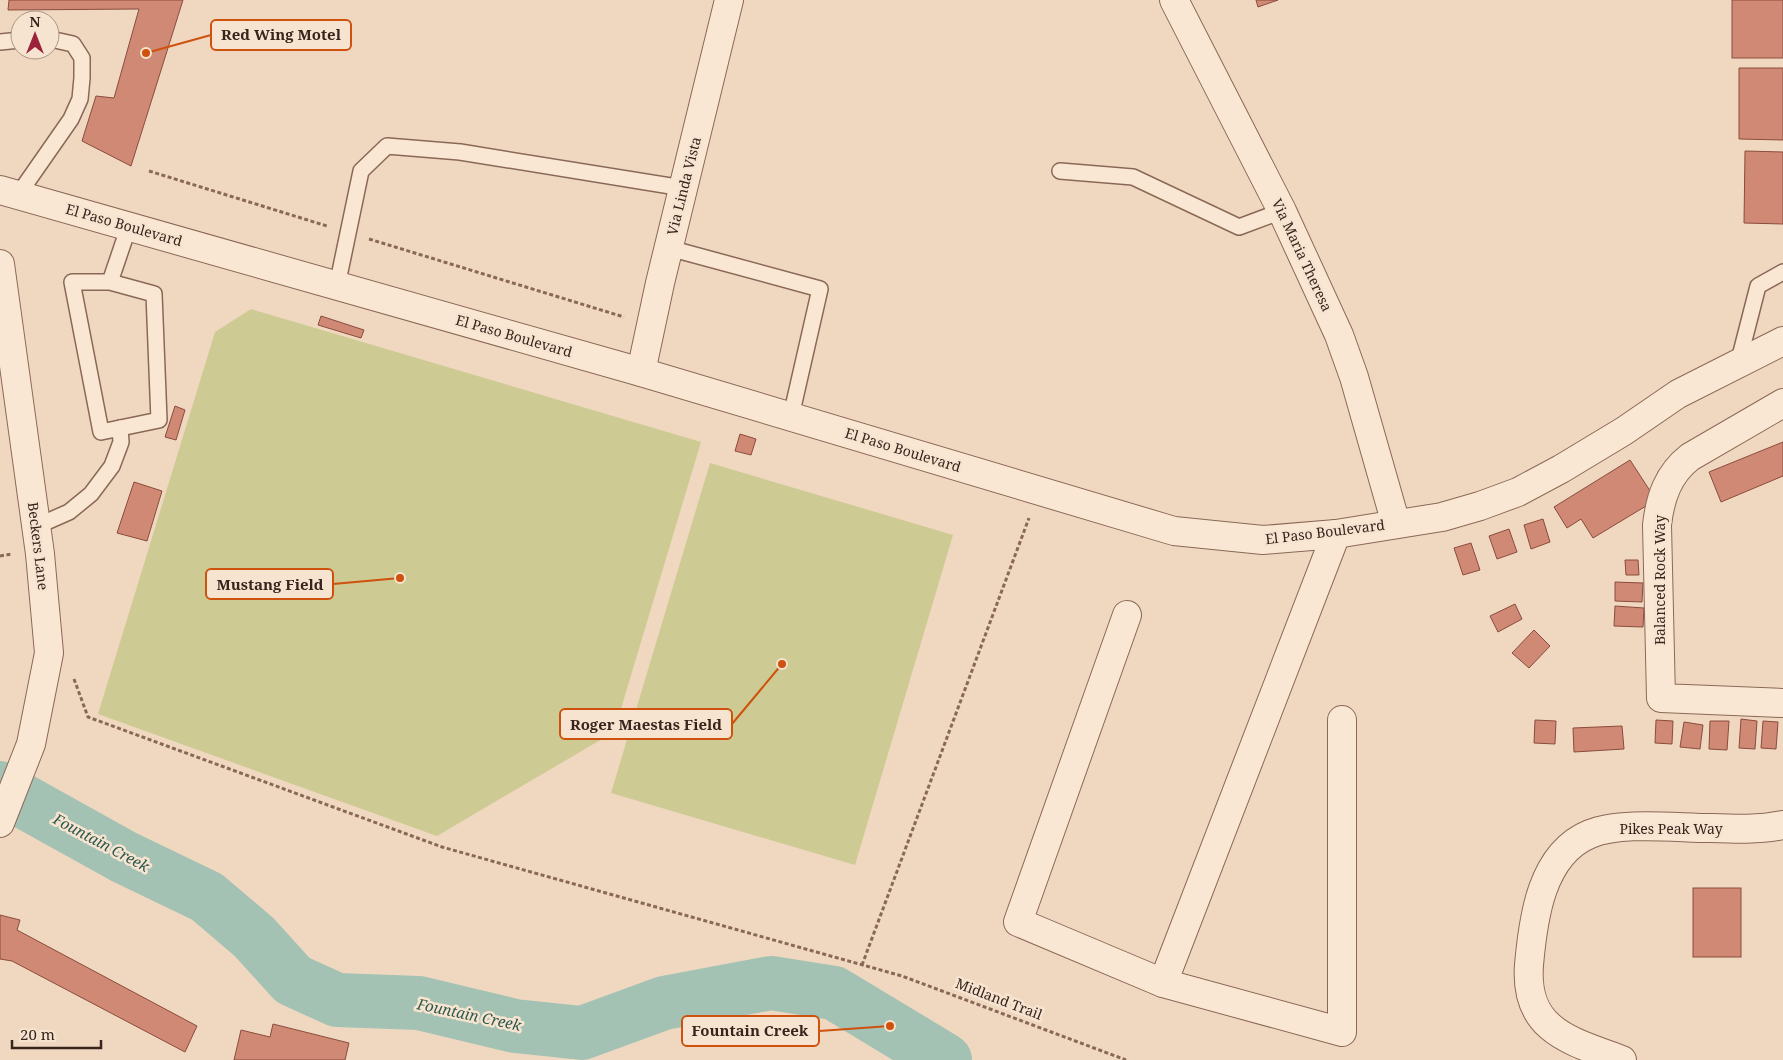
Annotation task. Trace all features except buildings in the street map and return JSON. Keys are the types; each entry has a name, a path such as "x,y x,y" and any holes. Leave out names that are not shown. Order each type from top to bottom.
{"street":[{"name":"Via Linda Vista","path":"640,372 729,0"},
{"name":"Via Maria Theresa","path":"1174,0 1282,211 1339,335 1354,378 1396,524"},
{"name":"El Paso Boulevard","path":"9,192 640,372 1174,530 1263,540 1336,534 1442,517 1518,492 1561,469 1624,431 1678,394 1783,340"},
{"name":"Beckers Lane","path":"0,264 41,564 49,653 31,744 0,823"},
{"name":"Balanced Rock Way","path":"1783,403 1690,457 1680,465 1671,477 1664,493 1659,510 1658,525 1661,698 1783,703"},
{"path":"1162,983 1336,534"},
{"path":"1127,616 1018,922 1162,983 1342,1032 1342,720"},
{"name":"Pikes Peak Way","path":"1622,1060 1573,1042 1546,1024 1533,1005 1528,975 1531,948 1537,912 1549,873 1556,860 1566,849 1591,833 1614,828 1759,829 1783,825"}],"lane":[{"path":"9,192 71,119 80,99 82,58 73,44 60,41"},
{"path":"337,286 361,171 386,146 460,152 683,188"},
{"path":"1060,171 1133,178 1239,227 1282,211"},
{"path":"110,282 129,226"},
{"path":"669,248 820,289 791,416"},
{"path":"1738,364 1758,286 1783,272"},
{"path":"72,282 110,282 154,294 159,420 101,432 72,282"},
{"path":"35,527 69,512 91,494 112,466 121,442 120,428"}],"path":[{"path":"149,171 619,316 651,323"},
{"path":"862,965 1039,490"},
{"name":"Midland Trail","path":"73,678 88,717 442,847 938,988 1126,1060"}],"shaded area":[{"path":"251,309 701,442 614,732 437,836 98,714 215,332"},
{"path":"710,463 953,535 855,865 611,793"}],"waterway":[{"name":"Fountain Creek","path":"0,788 124,857 207,897 254,937 293,980 337,1000 419,1003 515,1026 582,1033 664,1003 771,983 834,993 945,1060"}],"place":[{"name":"Red Wing Motel","path":"146,53"},
{"name":"Mustang Field","path":"400,578"},
{"name":"Roger Maestas Field","path":"782,664"},
{"name":"Fountain Creek","path":"890,1026"}]}
